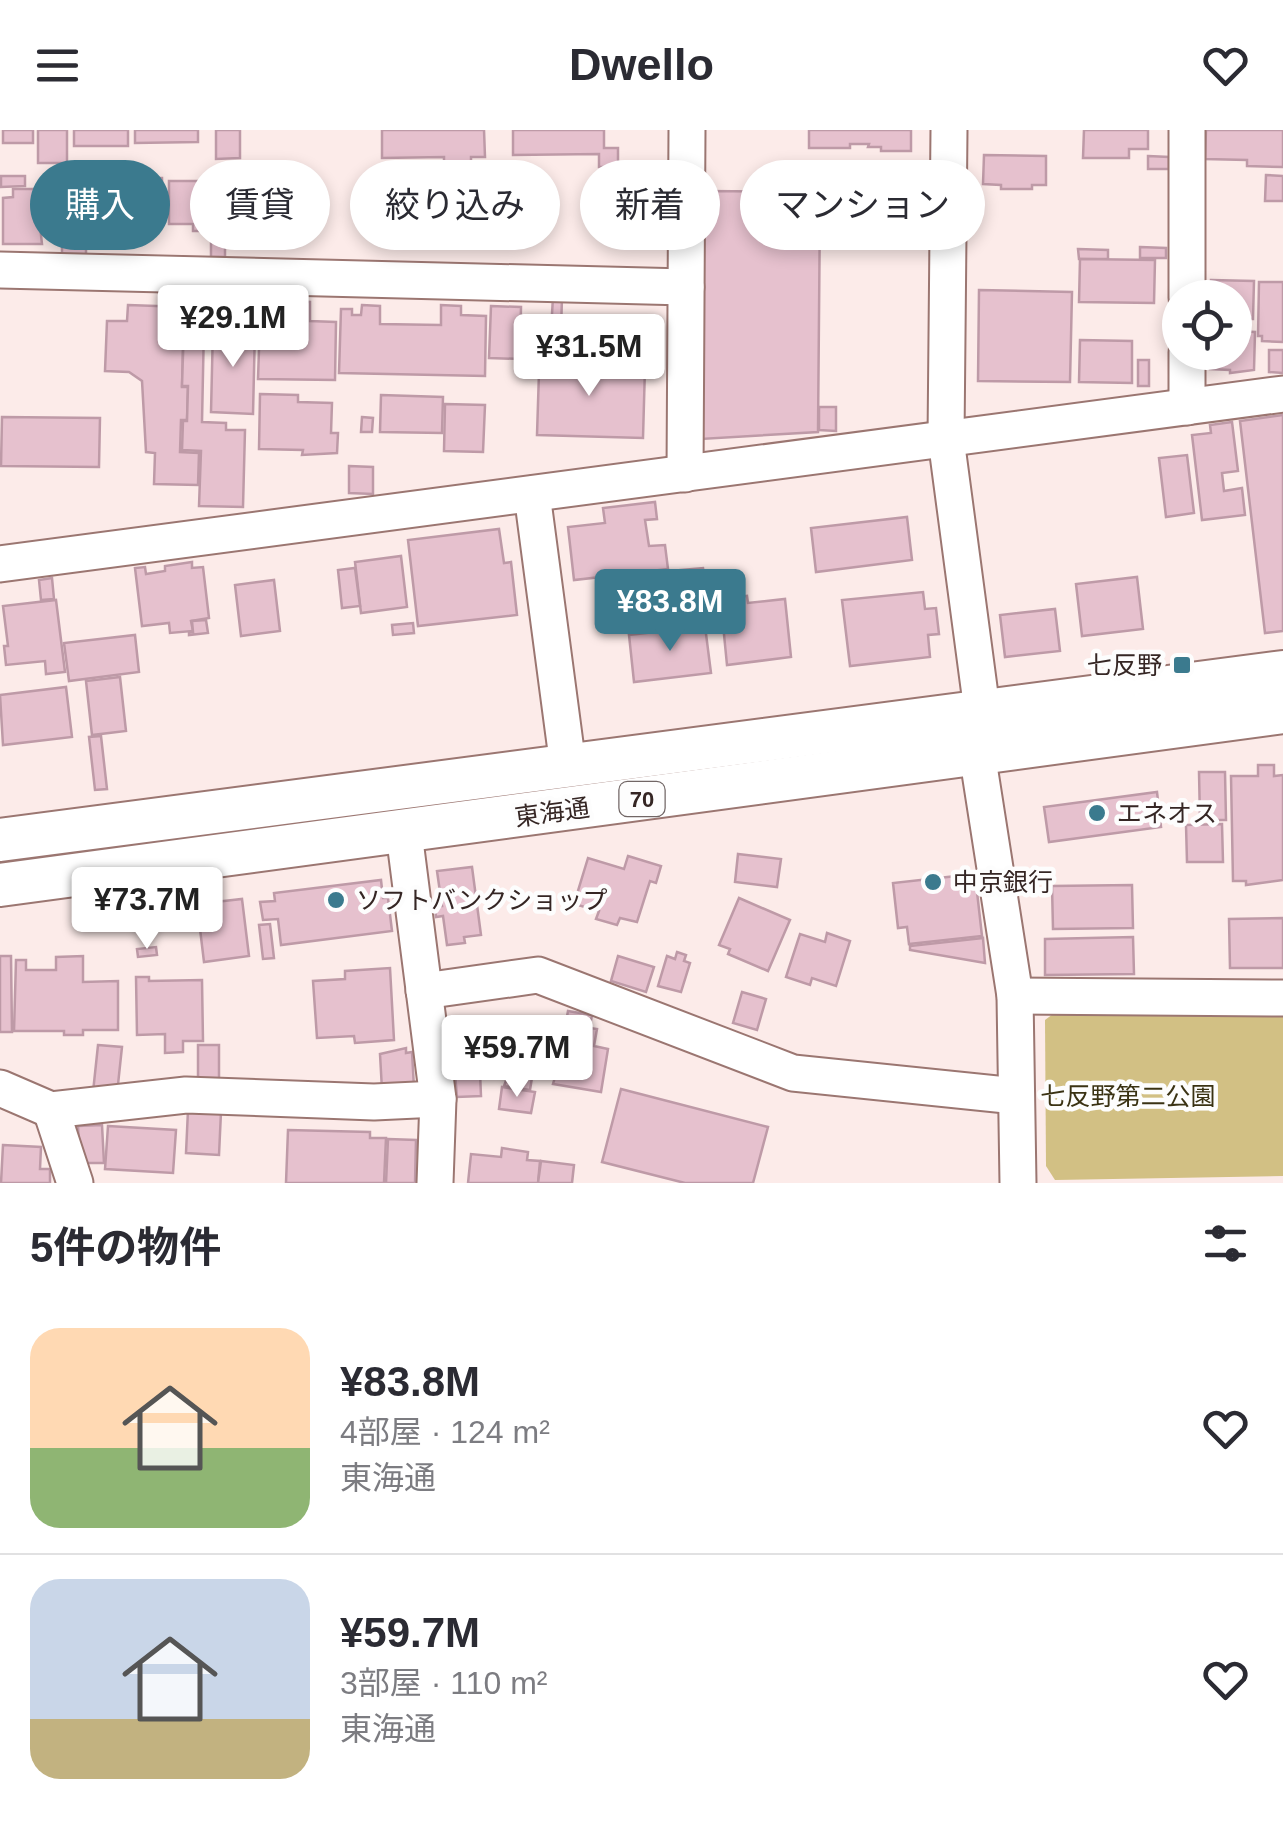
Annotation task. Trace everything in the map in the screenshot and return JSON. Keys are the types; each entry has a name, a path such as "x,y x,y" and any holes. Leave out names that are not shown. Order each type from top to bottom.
{"main road":[{"name":"東海通","path":"0,840 1283,672"},
{"name":"東海通","path":"0,885 1283,712"}],"street":[{"path":"685,474 687,130"},
{"path":"948,130 946,439 982,710 978,752 1015,996 1018,1183"},
{"path":"1187,130 1187,280"},
{"path":"0,270 686,287"},
{"path":"1187,370 1187,407"},
{"path":"0,564 1283,394"},
{"path":"532,494 568,766"},
{"path":"404,833 438,1100 435,1183"},
{"path":"424,991 538,975 793,1073 1016,1096"},
{"path":"1015,996 1283,998"},
{"path":"0,1088 51,1110 186,1096 374,1102 438,1100"},
{"path":"51,1110 75,1183"}],"green space":[{"name":"七反野第二公園","path":"1053,1014 1283,1014 1283,1176 1055,1180 1046,1166 1045,1020"}],"building":[{"path":"3,130 33,130 33,143 3,143"},
{"path":"38,130 67,130 67,160 38,160"},
{"path":"74,130 128,130 128,146 74,146"},
{"path":"135,130 198,130 198,142 135,143"},
{"path":"216,130 240,130 240,158 216,159"},
{"path":"382,130 484,130 485,157 382,158"},
{"path":"513,130 604,130 604,148 618,148 618,160 599,160 599,154 513,155"},
{"path":"809,130 911,130 911,151 881,151 881,147 868,147 869,144 809,148"},
{"path":"1084,130 1148,130 1148,149 1129,149 1129,158 1083,158"},
{"path":"1206,130 1283,130 1283,167 1247,166 1247,160 1205,159"},
{"path":"984,155 1046,156 1046,185 1001,189 1001,185 985,184"},
{"path":"1148,156 1169,157 1169,169 1148,169"},
{"path":"1266,175 1283,176 1283,201 1265,201"},
{"path":"1,176 25,176 25,186 1,187"},
{"path":"170,181 190,181 190,224 170,224"},
{"path":"13,189 30,189 30,244 3,244 3,198 13,197"},
{"path":"720,191 740,191 740,250 820,250 818,432 701,439 703,250 720,250"},
{"path":"1140,247 1166,248 1166,258 1140,258"},
{"path":"1078,249 1108,250 1108,259 1079,259"},
{"path":"62,250 86,250 86,255 62,255"},
{"path":"211,250 225,250 225,257 211,257"},
{"path":"1080,259 1155,260 1154,303 1079,302"},
{"path":"1259,282 1283,282 1283,342 1262,341 1262,336 1258,336"},
{"path":"979,290 1072,292 1070,382 978,381"},
{"path":"553,297 562,297 561,332 551,331"},
{"path":"293,301 310,302 310,321 336,322 335,380 258,379 260,320 292,321"},
{"path":"128,305 184,307 182,387 188,387 187,420 181,420 180,452 199,453 198,485 154,484 155,453 146,452 142,381 129,372 105,371 107,321 127,321"},
{"path":"362,305 380,306 380,324 441,325 441,305 461,306 461,315 486,316 485,376 339,373 341,309 352,309 352,315 361,315"},
{"path":"491,306 521,307 520,359 489,358"},
{"path":"184,324 204,325 202,422 226,423 226,430 245,430 243,507 199,506 201,451 182,450 188,386 182,386"},
{"path":"213,327 255,328 253,414 211,412"},
{"path":"1252,332 1255,332 1254,370 1230,373 1252,370"},
{"path":"1080,340 1132,341 1132,383 1079,382"},
{"path":"540,341 553,341 553,365 645,367 643,438 537,435"},
{"path":"1269,350 1283,350 1283,373 1269,372"},
{"path":"1138,360 1149,360 1149,386 1138,386"},
{"path":"260,394 298,395 298,402 332,403 331,433 338,433 337,453 302,455 303,450 259,449"},
{"path":"381,395 443,397 442,433 380,432"},
{"path":"445,404 485,405 483,452 444,451"},
{"path":"819,407 836,407 836,431 819,430"},
{"path":"1283,415 1283,631 1265,633 1240,421"},
{"path":"2,417 100,418 99,467 1,466"},
{"path":"362,417 373,418 372,432 361,432"},
{"path":"1232,422 1238,471 1222,473 1224,491 1242,488 1245,515 1202,520 1192,435 1211,433 1210,425"},
{"path":"1187,455 1194,513 1166,517 1159,458"},
{"path":"349,466 373,467 373,494 349,493"},
{"path":"655,502 657,519 645,520 649,546 665,545 668,569 634,573 635,580 611,583 610,576 574,580 568,527 605,523 603,508"},
{"path":"907,517 912,560 816,572 811,528"},
{"path":"499,529 504,563 511,562 517,615 418,626 408,540"},
{"path":"401,556 407,607 361,613 355,562"},
{"path":"192,562 192,568 203,567 209,618 191,621 193,631 170,633 169,623 142,626 135,568 145,567 146,574"},
{"path":"355,568 360,606 342,608 338,570"},
{"path":"703,568 709,617 676,621 671,571"},
{"path":"1137,577 1143,629 1082,636 1076,584"},
{"path":"52,578 54,599 41,600 39,580"},
{"path":"274,580 280,631 241,636 235,585"},
{"path":"923,592 925,609 936,608 939,634 928,635 930,657 850,666 842,600"},
{"path":"747,596 748,603 785,599 791,657 727,665 722,614 713,615 711,600"},
{"path":"56,600 65,672 46,674 45,661 6,665 3,606"},
{"path":"1055,609 1060,651 1005,657 1000,615"},
{"path":"206,620 208,633 189,635 193,632 192,621"},
{"path":"413,623 414,633 393,635 392,625"},
{"path":"705,626 711,673 634,682 629,635"},
{"path":"135,635 139,672 69,681 64,643"},
{"path":"120,677 126,731 92,735 86,681"},
{"path":"66,687 72,737 3,745 0,695"},
{"path":"101,736 107,789 95,790 89,737"},
{"path":"1258,765 1274,765 1274,776 1283,775 1283,880 1246,885 1246,881 1233,881 1231,776 1258,776"},
{"path":"1199,772 1225,772 1226,820 1200,820"},
{"path":"1157,792 1161,827 1049,842 1044,807"},
{"path":"1222,824 1223,862 1187,862 1186,825"},
{"path":"738,854 781,859 777,887 735,882"},
{"path":"628,856 661,866 656,883 650,881 637,922 620,918 617,925 596,919 599,911 574,904 588,858 624,869"},
{"path":"472,867 481,935 464,937 465,943 447,945 443,916 436,917 435,906 442,906 437,871"},
{"path":"975,874 982,936 909,944 907,927 898,928 893,883"},
{"path":"381,880 383,898 388,898 392,931 281,945 278,919 263,920 260,902 275,901 274,893"},
{"path":"1132,885 1133,928 1053,929 1052,886"},
{"path":"739,898 790,920 768,971 728,954 730,949 719,945"},
{"path":"242,899 249,956 204,962 197,904"},
{"path":"1283,918 1283,968 1230,968 1229,919"},
{"path":"270,924 274,958 263,959 259,925"},
{"path":"827,933 850,941 836,986 812,978 810,985 786,977 800,934 825,942"},
{"path":"1133,937 1134,974 1045,975 1045,939"},
{"path":"983,938 985,963 910,950 910,946"},
{"path":"156,947 157,955 138,957 137,949"},
{"path":"677,952 686,955 684,961 690,963 681,992 658,986 667,956 675,959"},
{"path":"0,956 11,956 12,1032 0,1032"},
{"path":"83,956 83,982 118,981 118,1030 83,1030 83,1035 14,1031 16,960 26,960 26,970 56,970 56,957"},
{"path":"618,956 654,967 646,992 611,981"},
{"path":"390,968 394,1040 355,1043 354,1036 317,1038 313,981 345,979 345,971"},
{"path":"136,977 149,977 149,981 202,980 203,1041 183,1041 183,1052 165,1053 165,1034 137,1035"},
{"path":"742,992 766,999 757,1030 733,1023"},
{"path":"568,1011 592,1015 590,1026 566,1022"},
{"path":"543,1021 597,1029 594,1046 608,1049 601,1092 553,1084 555,1077 534,1073"},
{"path":"527,1026 540,1028 530,1090 504,1086"},
{"path":"98,1045 122,1047 117,1094 93,1092"},
{"path":"198,1045 219,1045 219,1083 198,1084"},
{"path":"406,1048 406,1053 412,1052 414,1088 382,1090 380,1054"},
{"path":"480,1072 481,1096 457,1097 455,1073"},
{"path":"502,1087 535,1092 531,1113 499,1109"},
{"path":"621,1089 768,1127 753,1183 685,1183 602,1162"},
{"path":"188,1110 221,1112 219,1155 186,1153"},
{"path":"102,1125 104,1163 80,1163 78,1126"},
{"path":"108,1126 176,1130 173,1173 105,1169"},
{"path":"288,1130 370,1132 370,1138 386,1138 384,1183 286,1183"},
{"path":"388,1139 416,1140 415,1183 386,1183"},
{"path":"3,1145 41,1147 40,1169 50,1169 50,1183 1,1183"},
{"path":"502,1148 528,1152 527,1160 540,1161 538,1183 468,1183 471,1154 501,1157"},
{"path":"541,1161 574,1165 572,1183 538,1183"}],"place":[{"name":"七反野","path":"1182,665"},
{"name":"エネオス","path":"1097,813"},
{"name":"中京銀行","path":"933,882"},
{"name":"ソフトバンクショップ","path":"336,900"}]}
